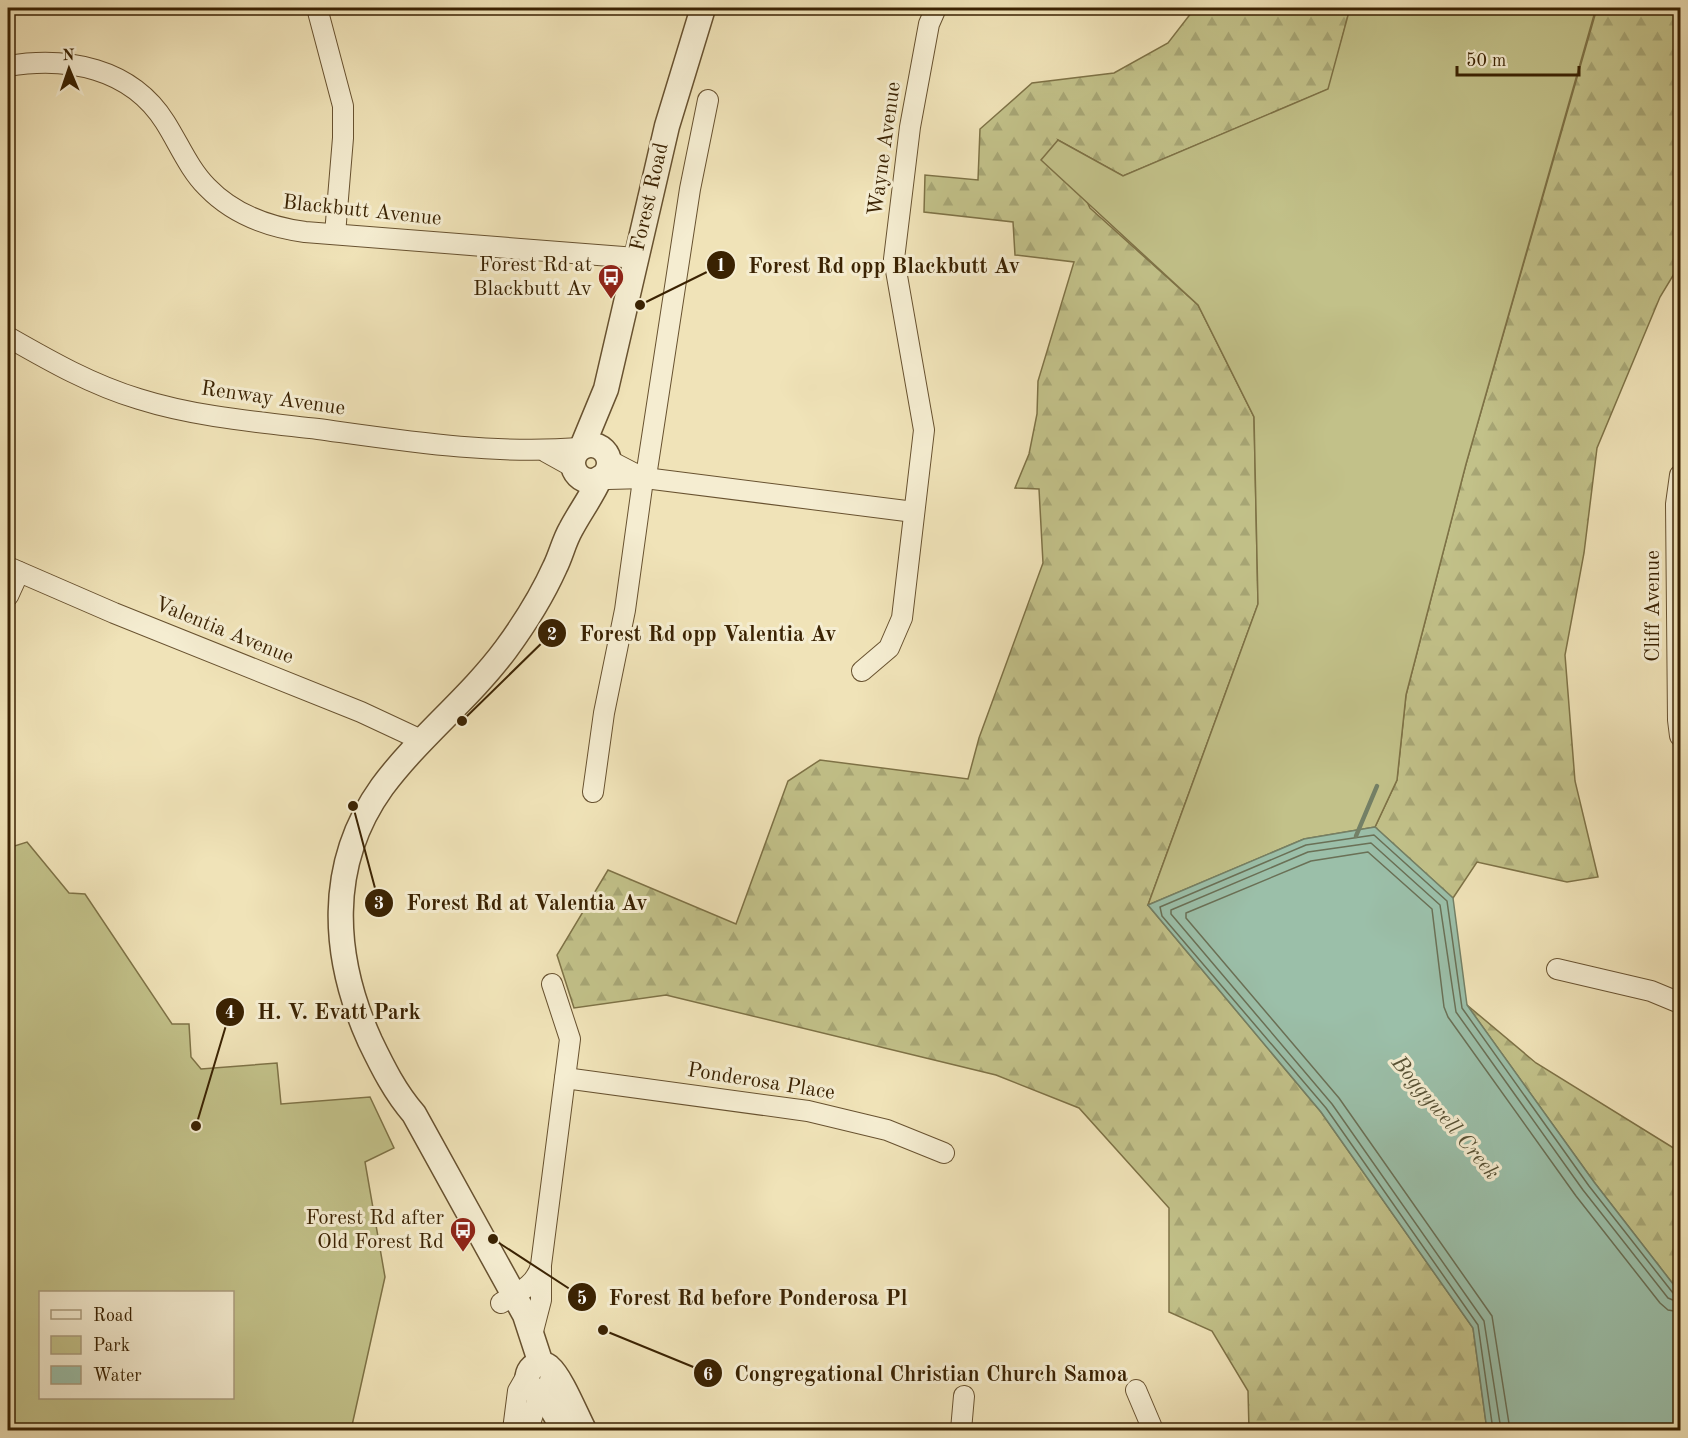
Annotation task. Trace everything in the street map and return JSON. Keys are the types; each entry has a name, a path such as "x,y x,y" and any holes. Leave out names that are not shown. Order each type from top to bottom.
{"street":[{"path":"317,8 321,32 340,90 343,114 335,234"},
{"name":"Forest Road","path":"591,463 670,115 702,8"},
{"name":"Wayne Avenue","path":"862,671 888,648 902,618 924,430 894,259 910,128 929,24 936,8"},
{"name":"Blackbutt Avenue","path":"8,66 63,62 94,69 125,82 157,110 206,186 249,218 284,230 636,258"},
{"name":"Forest Road","path":"593,792 604,713 625,610 690,189 708,100"},
{"name":"Renway Avenue","path":"8,338 90,381 138,399 172,408 426,443 546,452 591,463"},
{"path":"532,1335 507,1299 402,1121 397,1095 364,1027 349,989 341,948 340,904 348,862 362,822 381,789 421,740 479,682 517,635 547,584 570,531 591,463 645,478 914,512"},
{"name":"Cliff Avenue","path":"1680,475 1676,515 1680,736"},
{"path":"8,596 13,570"},
{"name":"Valentia Avenue","path":"13,570 361,712 421,740"},
{"path":"1557,969 1651,991 1680,1003"},
{"path":"528,1431 538,1379 532,1335 541,1300 541,1265 570,1039 552,984"},
{"name":"Ponderosa Place","path":"565,1078 808,1111 887,1130 944,1153"},
{"path":"507,1299 535,1280 541,1265"},
{"path":"507,1299 513,1326 562,1427"},
{"path":"513,1431 518,1391 538,1379"},
{"path":"538,1379 584,1431"},
{"path":"1136,1390 1153,1431"},
{"path":"961,1431 963,1396"},
{"path":"534,1431 542,1425 562,1427"}],"green space":[{"path":"1195,8 1350,8 1329,89 1123,176 1058,140 1090,208 1198,305 1254,417 1258,604 1148,905 1321,1112 1473,1328 1487,1430 1249,1430 1248,1391 1212,1331 1169,1312 1169,1208 1079,1108 996,1075 666,995 574,1008 557,955 608,870 736,924 788,781 820,760 968,779 979,738 1043,563 1039,489 1015,488 1029,454 1037,414 1038,381 1074,262 1015,255 1013,222 924,212 925,175 978,180 980,129 1032,83 1114,73 1168,43"},
{"path":"1350,8 1596,8 1466,464 1406,695 1397,780 1375,827 1304,839 1148,905 1258,604 1254,417 1198,305 1041,160 1058,140 1123,176 1328,89"},
{"path":"1597,8 1680,8 1680,264 1660,297 1597,448 1584,553 1565,655 1575,781 1598,877 1567,882 1477,862 1453,898 1375,827 1397,780 1406,695 1466,464"},
{"path":"27,842 69,893 85,894 172,1024 189,1024 191,1057 201,1069 277,1063 281,1104 370,1097 394,1148 365,1162 385,1277 351,1430 8,1430 8,848"},
{"path":"1467,1005 1536,1063 1680,1152 1680,1293 1594,1182"}],"water":[{"path":"1375,827 1453,898 1467,1005 1594,1182 1680,1293 1680,1430 1487,1430 1473,1328 1321,1112 1148,905 1304,839"}],"waterway":[{"name":"Boggywell Creek","path":"1356,836 1377,786"}],"place":[{"name":"Forest Rd at Blackbutt Av","path":"611,300"},
{"name":"Forest Rd opp Blackbutt Av","path":"640,305"},
{"name":"Forest Rd opp Valentia Av","path":"462,721"},
{"name":"Forest Rd at Valentia Av","path":"353,806"},
{"name":"H. V. Evatt Park","path":"196,1126"},
{"name":"Forest Rd before Ponderosa Pl","path":"493,1239"},
{"name":"Forest Rd after Old Forest Rd","path":"463,1253"},
{"name":"Congregational Christian Church Samoa","path":"603,1330"}]}
